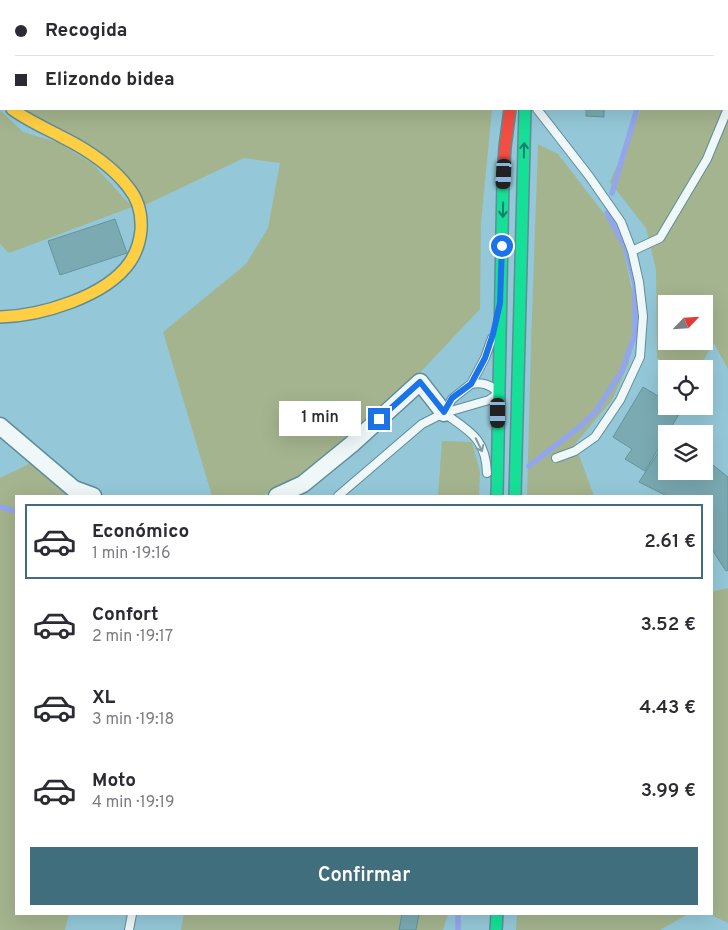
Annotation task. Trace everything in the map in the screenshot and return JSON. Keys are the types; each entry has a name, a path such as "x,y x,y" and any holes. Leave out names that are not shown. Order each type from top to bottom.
{"main road":[{"path":"0,317 42,312 98,288 127,268 135,255 140,238 141,219 137,200 127,184 111,168 63,136 35,124 13,110"},
{"path":"505,387 500,303 505,146 510,110"},
{"path":"515,495 525,110"},
{"path":"497,495 516,202 523,175"},
{"path":"506,495 508,409"},
{"path":"496,930 497,915"}],"street":[{"path":"279,495 304,484 352,444 420,382 444,412"},
{"path":"0,426 74,489 90,495"}],"lane":[{"path":"538,110 589,176 621,222 632,251 639,282 643,316 640,356 620,400 595,436 575,451 556,458"},
{"path":"632,251 660,238 706,159 727,110"},
{"path":"444,412 452,398 471,384 485,358 500,303"},
{"path":"471,384 478,383 492,387 505,387"},
{"path":"505,387 508,409"},
{"path":"339,495 422,424 444,412 489,400 505,387"},
{"path":"444,412 473,433 481,445 486,465 487,480"},
{"path":"129,930 132,915"}],"green space":[{"path":"0,110 23,132 57,142 93,164 132,207 9,253 0,244"},
{"path":"27,110 492,110 481,223 480,309 414,379 306,474 264,495 212,495 163,332 246,264 268,228 280,163 244,158 145,205"},
{"path":"641,110 728,110 728,369 714,343 713,345 713,295 658,295 658,350 710,350 704,360 660,360 657,358 656,270 646,228 610,182"},
{"path":"538,144 558,154 605,215 623,248 633,295 629,363 612,400 575,444 594,495 527,495"},
{"path":"442,441 472,442 480,472 479,495 438,495"},
{"path":"31,463 76,495 15,495 15,915 69,915 65,930 0,930 0,478"},
{"path":"728,588 728,923 711,915 713,915 713,592"},
{"path":"184,915 448,915 443,930 181,930"},
{"path":"517,915 686,915 660,930 516,930"}],"building":[{"path":"586,110 604,110 604,117 586,116"},
{"path":"115,219 127,253 60,275 48,241"},
{"path":"643,387 658,396 658,415 679,415 672,425 658,425 658,449 645,471 625,459 632,449 613,437"},
{"path":"658,453 658,480 713,480 713,465 728,477 728,570 726,571 713,551 713,495 665,495 639,482"},
{"path":"402,915 419,915 416,930 399,930"}],"waterway":[{"path":"612,193 637,110"},
{"path":"529,466 582,425 596,411 622,371 635,334 635,284 626,249 607,213"},
{"path":"0,507 15,511"},
{"path":"458,915 458,930"}],"traffic: fast":[{"path":"515,495 525,110"},
{"path":"497,495 503,180"},
{"path":"496,930 497,915"}],"traffic: slow":[{"path":"0,317 34,313 89,295 119,274 130,262 137,247 141,230 141,219 137,202 122,179 80,147 14,110"}],"traffic: jam":[{"path":"503,180 510,110"}],"route":[{"path":"379,419 420,382 444,412 452,398 471,384 485,358 500,303 502,246"}]}
